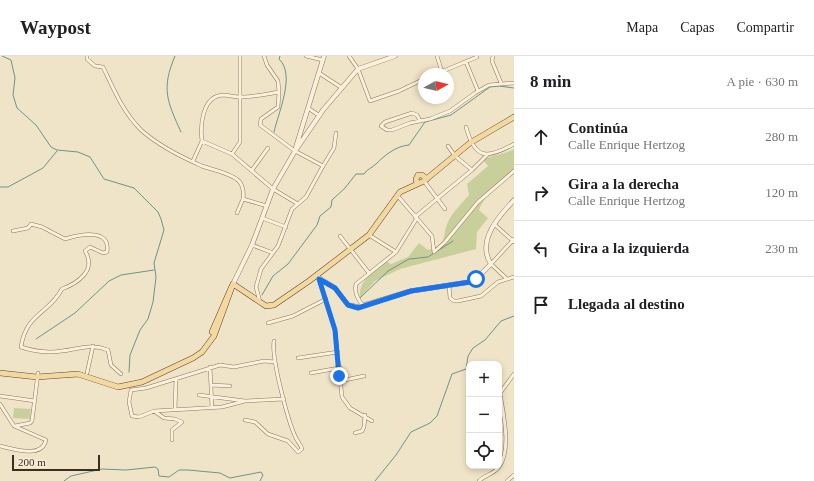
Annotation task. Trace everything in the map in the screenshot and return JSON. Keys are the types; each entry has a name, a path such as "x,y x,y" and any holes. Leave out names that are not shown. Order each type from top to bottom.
{"main road":[{"path":"233,284 260,304 266,306 274,304 317,277 369,235 397,195 417,183 426,180 470,143 514,117"},
{"path":"417,183 416,177 419,174 426,180"},
{"path":"0,369 37,375 68,371 87,373 107,382 118,384 130,383 192,355 199,349 211,334 228,292 233,284"},
{"path":"0,373 37,375 78,374 106,385 131,388 193,358 202,352 214,336 233,284"}],"street":[{"path":"87,56 87,59 95,66 104,67 120,102 142,131 168,149 192,161 238,180 242,186 243,199 237,213"},
{"path":"232,154 240,142 240,56"},
{"path":"264,56 266,65 278,81 279,92 278,107 261,119 260,125 295,151 323,166"},
{"path":"295,151 324,58 306,56"},
{"path":"349,56 358,69 370,101 399,91 418,82"},
{"path":"233,284 252,245 273,189 295,151 320,116 358,69 388,57 395,56"},
{"path":"437,56 441,68"},
{"path":"493,56 492,61 501,84"},
{"path":"452,68 477,57"},
{"path":"466,62 478,91"},
{"path":"319,73 342,88"},
{"path":"420,121 417,115 412,113 385,122 381,126 387,130 392,130 450,112 478,91 489,86 514,83"},
{"path":"192,161 202,141 203,118 205,109 209,103 223,95 240,98 279,92"},
{"path":"308,107 320,116"},
{"path":"466,127 470,143 478,151 488,154 499,152 514,144"},
{"path":"301,133 307,136"},
{"path":"260,304 256,286 258,276 273,253 286,227 292,209 306,197 334,148 336,133"},
{"path":"202,141 232,154 273,189 298,204"},
{"path":"448,146 455,156 472,170"},
{"path":"252,170 268,148"},
{"path":"364,306 357,297 354,287 396,252 416,218 472,170 488,154"},
{"path":"397,195 432,236 434,252 445,242 482,198 514,171"},
{"path":"426,180 446,209"},
{"path":"243,199 266,206"},
{"path":"507,279 491,264 485,250 494,224 514,200"},
{"path":"262,218 286,227"},
{"path":"13,231 28,228 31,224 42,227 64,239 89,233 104,240 108,247 107,252 103,253 90,247 85,251 89,258 88,270 75,284 62,289 57,298 30,321 22,339 21,347 28,349 60,351 93,346 108,350 111,365 121,374"},
{"path":"317,277 335,288 348,305 353,307 364,306 398,294 449,286 476,279 513,240 494,224"},
{"path":"369,235 396,252"},
{"path":"340,236 369,273"},
{"path":"252,245 273,253"},
{"path":"317,277 326,299 335,330 339,360 340,388 345,404 372,421"},
{"path":"449,286 452,300 458,301 481,296 498,282 514,277"},
{"path":"268,323 293,316 326,299"},
{"path":"245,420 255,422 268,434 288,441 295,450 298,452 300,451 301,447 296,438 284,399 275,362 273,349 274,341"},
{"path":"87,373 93,346"},
{"path":"298,358 338,352"},
{"path":"339,360 345,380 364,376"},
{"path":"245,401 234,405 212,408 154,411 139,417 132,416 129,402 131,388 176,379 220,365 234,367 264,361 275,362"},
{"path":"210,367 212,408"},
{"path":"311,373 339,368"},
{"path":"479,481 493,472 503,462 506,433 500,393 514,374"},
{"path":"14,426 30,423 32,421 37,375"},
{"path":"175,410 176,379"},
{"path":"211,385 230,386"},
{"path":"199,395 245,401 284,399"},
{"path":"0,396 35,401"},
{"path":"0,404 14,426 44,438 46,442 43,446 30,452 0,446"},
{"path":"154,411 164,418 175,419 182,422 172,430 172,440"},
{"path":"355,433 362,431 364,427 364,415"},
{"path":"507,481 514,475"}],"green space":[{"path":"514,149 514,173 489,194 481,204 479,210 488,218 477,232 476,249 400,269 375,281 360,298 360,292 364,281 386,261 391,264 408,257 419,243 428,250 439,246 442,243 446,227 450,219 457,208 469,195 467,184 488,166 483,160"},
{"path":"14,408 31,409 30,419 13,418"}],"waterway":[{"path":"2,56 11,60 15,78 13,95 17,108 36,125 51,147 57,150 78,152 90,157 104,179 134,188 158,212 161,219 164,230 154,263 156,277 153,302 148,319 140,330 130,355 129,372"},
{"path":"175,56 168,77 167,86 169,103 181,132"},
{"path":"274,132 282,105 286,84 286,74 284,66 279,59 280,56"},
{"path":"262,295 273,276 288,264 317,225 320,216 331,207 332,200 345,188 356,174 364,174 383,157 400,147 409,145 425,122 451,115 490,87 499,86 514,88"},
{"path":"0,187 8,187 43,168 57,151"},
{"path":"360,298 388,271 409,259 428,257 453,241"},
{"path":"36,339 75,313 109,281 121,275 154,270"},
{"path":"375,481 396,455 411,432 430,423 437,416 452,374 466,369 468,356 473,348 485,340 501,321 514,316"},
{"path":"64,481 71,476 102,469 126,470 155,467 158,469 159,476 169,477 179,470 220,473 230,478 261,472 263,475 260,481"}],"route":[{"path":"339,376 338,345 335,330 319,279 335,288 348,305 358,308 398,294 470,282 476,279"}]}
